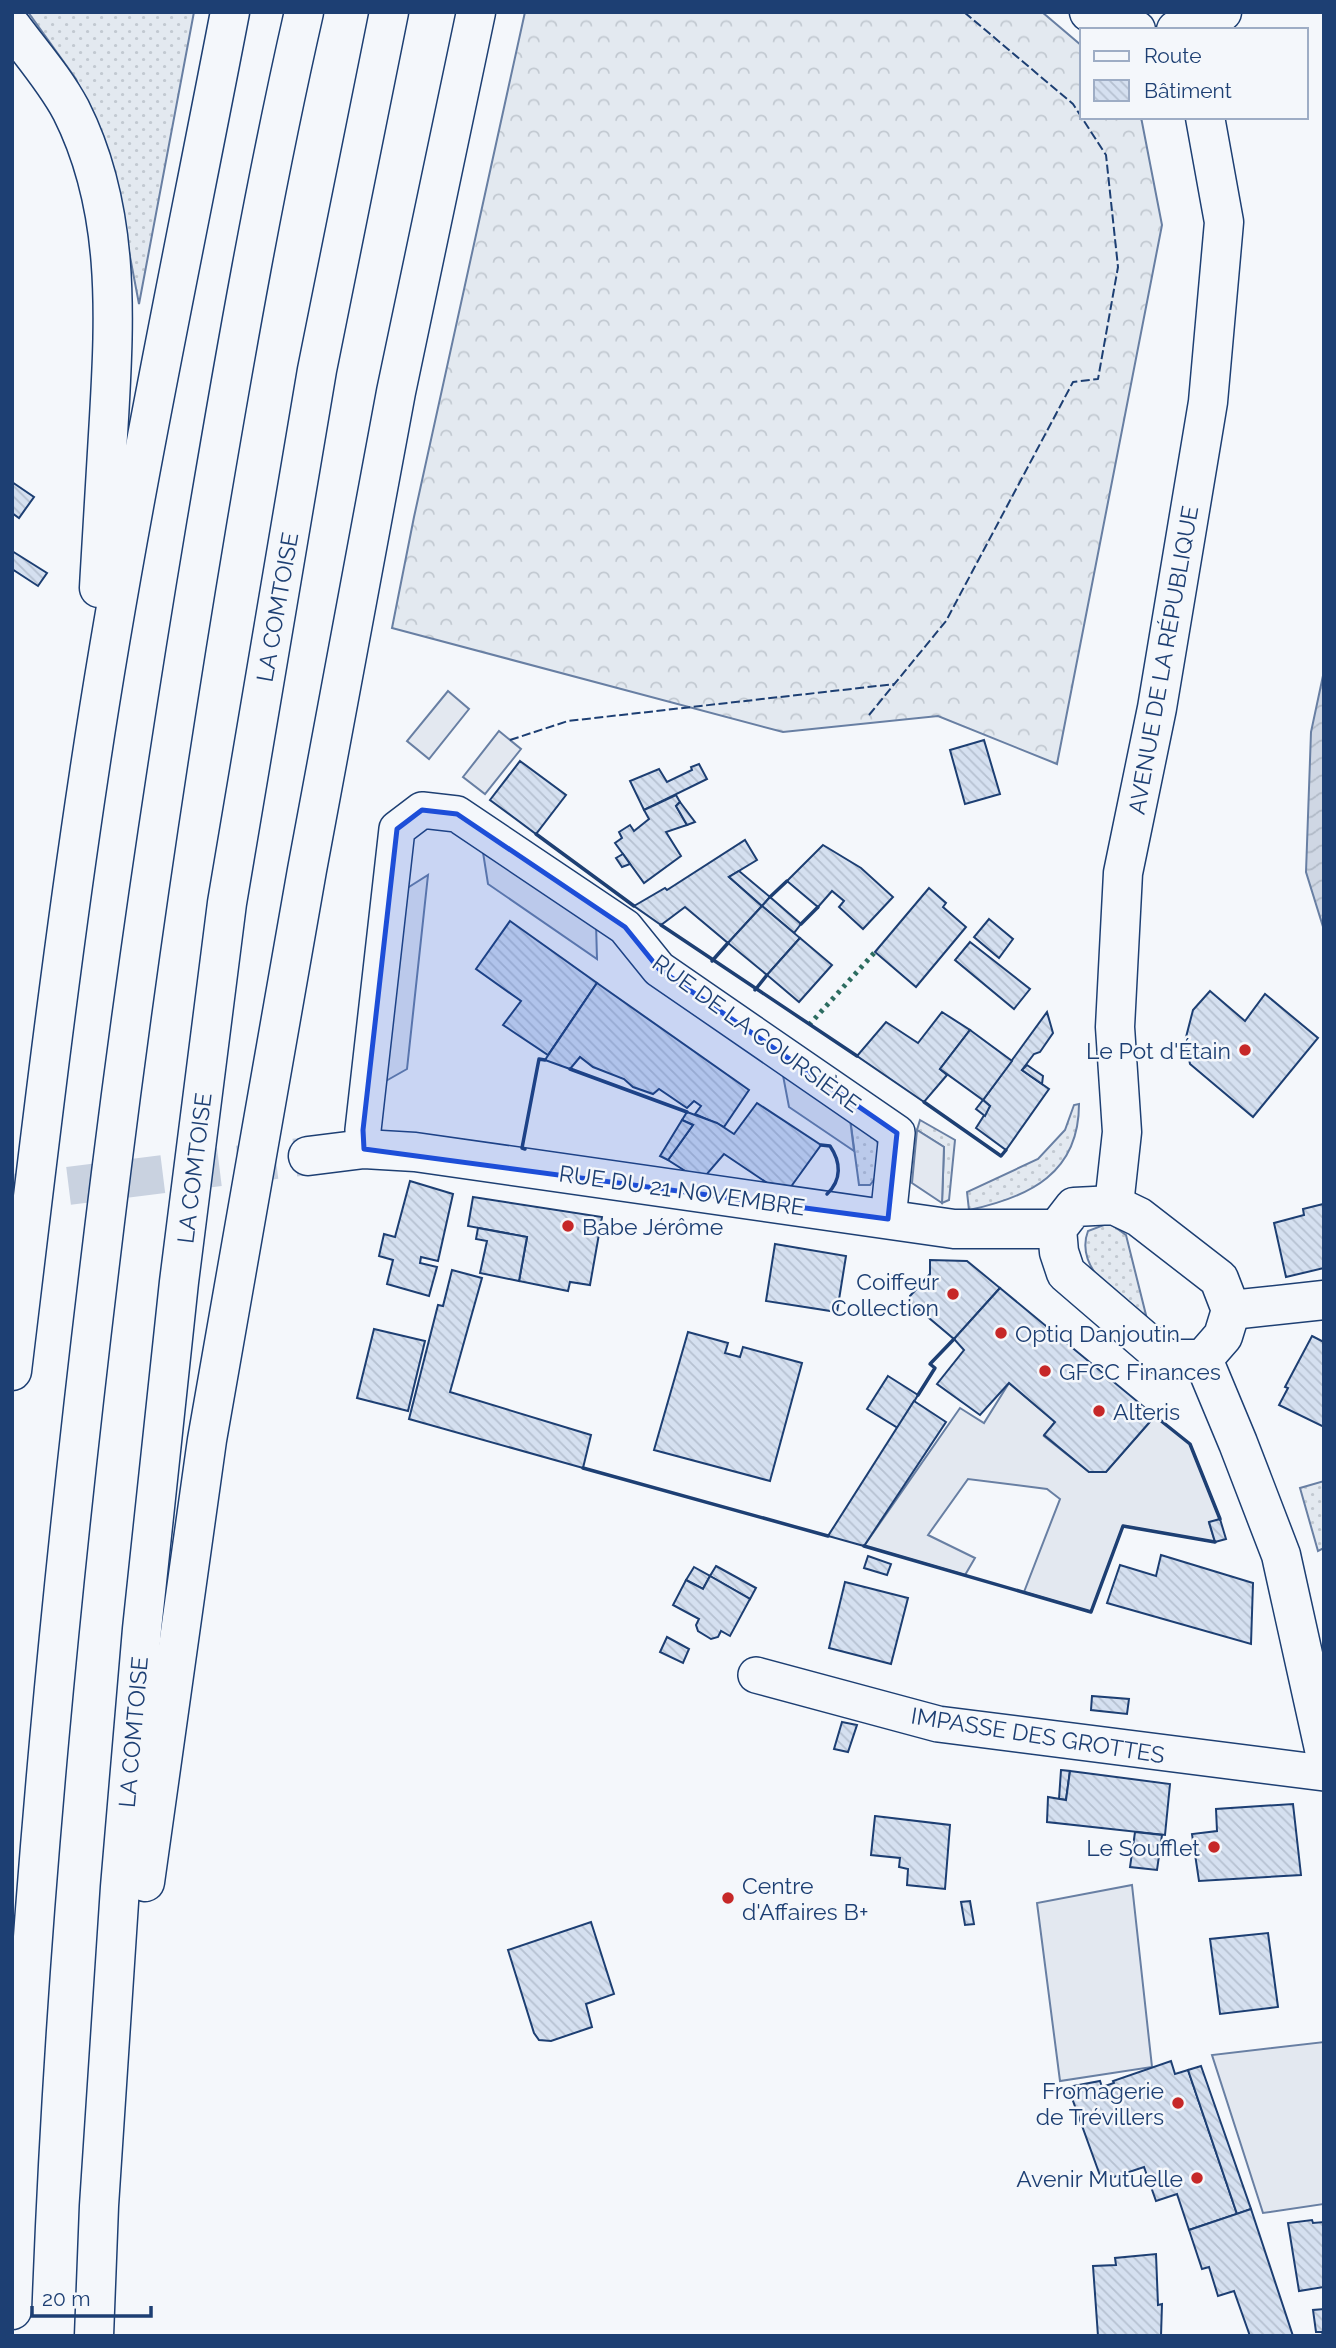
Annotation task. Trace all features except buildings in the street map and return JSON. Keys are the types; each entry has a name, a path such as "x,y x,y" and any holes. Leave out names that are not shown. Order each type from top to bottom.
{"main road":[{"path":"12,1371 40,1129 89,773 125,560 230,12"},
{"path":"12,2311 25,2064 59,1629 78,1441 122,1079 150,874 234,358 304,12"},
{"name":"LA COMTOISE","path":"94,2336 99,2206 120,1886 142,1629 179,1282 227,903 317,370 388,12"},
{"path":"99,2206 207,1440 309,857 396,392 476,12"},
{"path":"1088,12 1103,21 1129,28"},
{"path":"12,27 59,90 80,132 103,203 111,258 112,352 89,773"},
{"name":"AVENUE DE LA RÉPUBLIQUE","path":"1114,1205 1122,1132 1115,1027 1123,873 1157,708 1208,402 1224,222 1205,119"},
{"name":"RUE DU 21 NOVEMBRE","path":"308,1156 364,1149 415,1152 954,1229 1057,1229"},
{"path":"1114,1205 1139,1217 1219,1279 1231,1310 1223,1336 1203,1359 1166,1360 1066,1273 1059,1252 1057,1229 1074,1207 1114,1205"},
{"path":"1231,1310 1324,1300"},
{"path":"1203,1359 1281,1555 1324,1749"}],"street":[{"name":"RUE DE LA COURSIÈRE","path":"364,1149 364,1116 397,829 422,810 457,814 625,927 659,968 897,1133 888,1219"},
{"name":"IMPASSE DES GROTTES","path":"757,1675 939,1724 1324,1773"}],"highlighted area":[{"path":"422,810 457,814 625,927 659,969 897,1133 888,1219 364,1149 363,1130 397,829"}],"green space":[{"path":"28,12 194,12 139,304 113,167 76,79"},
{"path":"525,12 1042,12 1080,44 1080,119 1141,119 1162,225 1057,764 938,716 783,732 392,628"},
{"path":"1079,1104 1077,1128 1070,1148 1047,1178 1012,1198 969,1210 967,1192 1038,1159 1065,1130 1074,1105"},
{"path":"849,1111 873,1129 880,1150 879,1173 870,1185 859,1185"},
{"path":"920,1120 955,1140 949,1200 942,1203 944,1147 917,1130"},
{"path":"1109,1223 1126,1235 1148,1323 1103,1284 1088,1259 1085,1245 1088,1231"},
{"path":"1324,1481 1324,1548 1318,1551 1300,1488"}],"shaded area":[{"path":"448,691 469,709 429,759 407,741"},
{"path":"499,731 521,749 485,794 463,777"},
{"path":"482,846 596,923 597,959 488,884"},
{"path":"428,875 407,1069 377,1086 401,892"},
{"path":"781,1065 849,1111 854,1151 789,1107"},
{"path":"917,1130 944,1147 942,1203 912,1183"},
{"path":"1009,1383 1055,1422 1044,1436 1089,1472 1106,1472 1155,1416 1190,1444 1220,1519 1209,1523 1215,1542 1123,1526 1091,1612 1024,1592 1060,1499 1047,1489 968,1479 928,1535 975,1558 965,1575 864,1546 960,1408 984,1423"},
{"path":"1132,1885 1152,2067 1060,2081 1037,1903"},
{"path":"1324,2042 1324,2204 1263,2213 1212,2055"}],"water":[{"path":"1324,671 1324,930 1306,872 1311,732"}],"tunnel":[{"path":"12,1193 308,1156"}],"hedge":[{"path":"809,1025 875,952"}],"fence":[{"path":"964,12 1073,104 1080,115"},
{"path":"869,715 946,621 1073,382 1098,379 1118,267 1106,155 1083,119"},
{"path":"510,740 568,721 895,684"}],"wall":[{"path":"536,834 634,906"},
{"path":"770,897 787,881"},
{"path":"801,924 818,907"},
{"path":"661,925 857,1056"},
{"path":"712,961 728,943"},
{"path":"755,990 767,975"},
{"path":"525,1149 522,1148 539,1059 545,1060"},
{"path":"570,1069 687,1112"},
{"path":"924,1102 1001,1156 1006,1150"},
{"path":"821,1145 830,1146 838,1165 835,1183 827,1194"},
{"path":"918,1395 935,1368 930,1364 954,1339"},
{"path":"1155,1416 1190,1444 1220,1519"},
{"path":"583,1468 828,1536"},
{"path":"864,1546 1091,1612 1123,1526 1215,1542"}],"place":[{"name":"Le Pot d'Étain","path":"1245,1050"},
{"name":"Babe Jérôme","path":"568,1226"},
{"name":"Coiffeur Collection","path":"953,1294"},
{"name":"Optiq Danjoutin","path":"1001,1333"},
{"name":"GFCC Finances","path":"1045,1371"},
{"name":"Alteris","path":"1099,1411"},
{"name":"Le Soufflet","path":"1214,1847"},
{"name":"Centre d'Affaires B+","path":"728,1898"},
{"name":"Fromagerie de Trévillers","path":"1178,2103"},
{"name":"Avenir Mutuelle","path":"1197,2178"}]}
